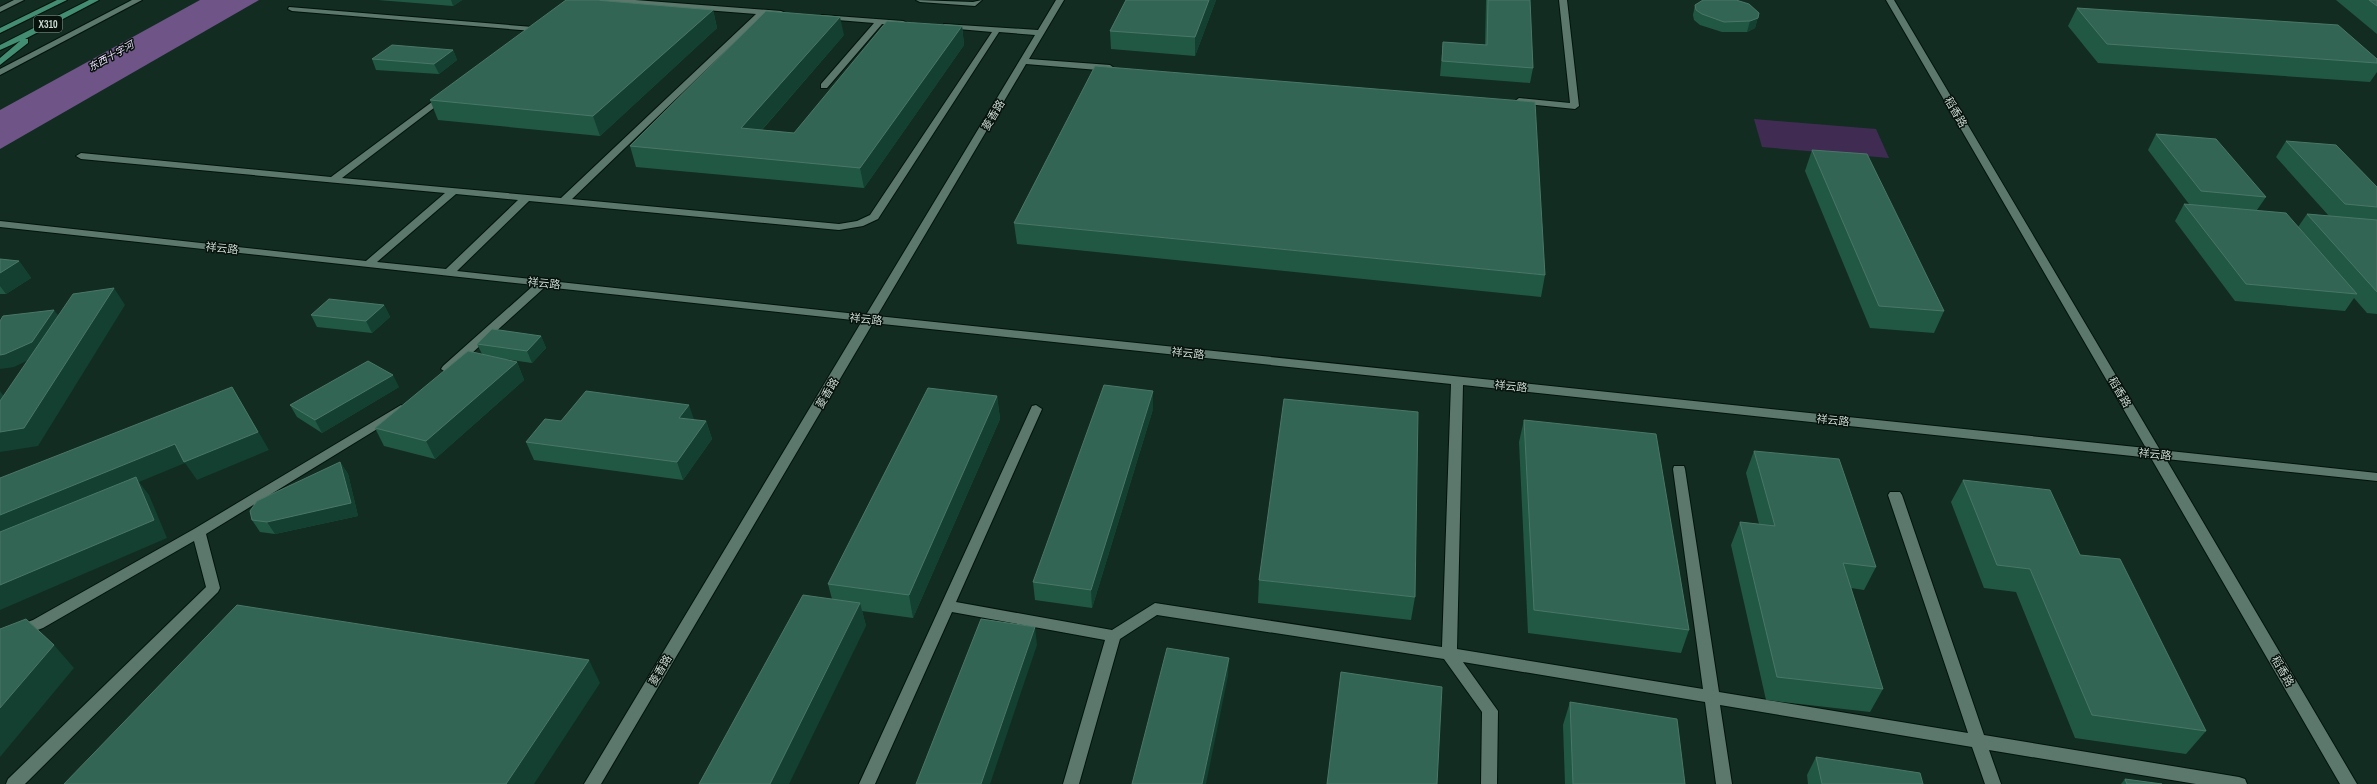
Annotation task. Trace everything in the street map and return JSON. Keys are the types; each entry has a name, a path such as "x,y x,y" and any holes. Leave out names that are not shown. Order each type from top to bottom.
{"main road":[{"name":"X310","path":"0,31 63,0"},
{"name":"X310","path":"0,48 95,0"},
{"path":"0,28 20,21"},
{"path":"0,62 42,27"}],"street":[{"path":"0,10 20,0"},
{"path":"0,72 138,0"},
{"path":"603,0 793,14"},
{"path":"920,0 975,4 978,0"},
{"name":"菱香路","path":"592,784 1026,61 1060,0"},
{"path":"1511,101 1574,106 1563,0"},
{"name":"稻香路","path":"1890,0 2348,784"},
{"path":"292,9 536,27 521,38"},
{"path":"565,200 762,12"},
{"path":"817,16 911,23"},
{"path":"824,86 880,21"},
{"path":"935,25 1041,33"},
{"path":"81,156 565,200 838,227 859,224 874,217 997,30"},
{"path":"1026,61 1121,68"},
{"path":"334,179 452,90"},
{"path":"368,264 455,190"},
{"path":"448,273 527,197"},
{"name":"祥云路","path":"0,224 871,319 2377,478"},
{"path":"437,377 543,283"},
{"path":"1457,381 1449,654 1490,711 1489,784"},
{"path":"0,638 38,624 199,532 408,403"},
{"path":"867,784 1036,409"},
{"path":"1679,469 1724,784"},
{"path":"1895,495 1993,784"},
{"path":"14,784 213,588 199,532"},
{"path":"947,606 1114,636"},
{"path":"1071,784 1114,636 1154,609 1449,654 2240,784"}],"shaded area":[{"path":"1754,119 1876,129 1889,158 1762,147"}],"water":[{"name":"东西十字河","path":"200,0 259,0 0,149 0,110"}],"building":[{"path":"566,0 596,0 713,10 593,116 430,100"},
{"path":"1126,0 1209,0 1195,37 1110,31"},
{"path":"1488,0 1530,0 1533,68 1442,61 1443,42 1487,45"},
{"path":"1703,0 1736,0 1749,4 1759,13 1758,18 1750,21 1724,22 1702,14 1696,10 1695,5"},
{"path":"2369,0 2377,0 2377,6"},
{"path":"2077,8 2338,25 2377,59 2377,63 2107,44"},
{"path":"766,11 840,17 741,128 794,133 887,21 962,26 860,168 630,146"},
{"path":"392,45 453,50 434,64 372,59"},
{"path":"1095,66 1535,102 1545,275 1014,223"},
{"path":"2156,134 2216,139 2266,197 2201,191"},
{"path":"2286,141 2336,145 2377,187 2377,207 2345,204"},
{"path":"1812,150 1867,154 1944,311 1879,306"},
{"path":"2184,204 2286,213 2357,294 2246,284"},
{"path":"2307,214 2377,220 2377,292"},
{"path":"0,259 19,261 0,273"},
{"path":"114,288 24,428 0,432 0,401 73,294"},
{"path":"329,299 384,305 366,321 311,315"},
{"path":"54,310 32,342 0,355 0,321 3,316"},
{"path":"492,329 541,336 527,351 477,344"},
{"path":"468,351 517,362 426,441 375,428"},
{"path":"368,361 393,375 315,420 290,405"},
{"path":"1104,385 1153,391 1091,590 1033,582"},
{"path":"232,387 258,432 184,462 175,444 0,515 0,478"},
{"path":"928,388 997,396 909,595 828,584"},
{"path":"586,391 689,405 679,418 706,421 677,462 526,442 545,419 561,421"},
{"path":"1284,399 1418,412 1415,597 1259,580"},
{"path":"1524,420 1656,434 1689,630 1534,610"},
{"path":"1754,451 1839,459 1876,567 1843,563 1883,689 1777,677 1740,522 1775,526"},
{"path":"340,462 351,503 267,522 252,520 250,511 257,501"},
{"path":"136,477 154,520 0,585 0,532"},
{"path":"1963,480 2050,490 2080,555 2120,559 2206,731 2092,715 2030,569 1997,565"},
{"path":"803,595 860,603 770,784 699,784"},
{"path":"237,605 589,660 506,784 64,784"},
{"path":"26,619 54,645 0,708 0,629"},
{"path":"981,619 1035,627 981,784 916,784"},
{"path":"1167,648 1229,658 1202,784 1132,784"},
{"path":"1341,672 1442,687 1437,784 1327,784"},
{"path":"1570,702 1677,719 1685,784 1573,784"},
{"path":"1816,757 1920,773 1923,784 1822,784"},
{"path":"2125,779 2162,784 2127,784"}]}
